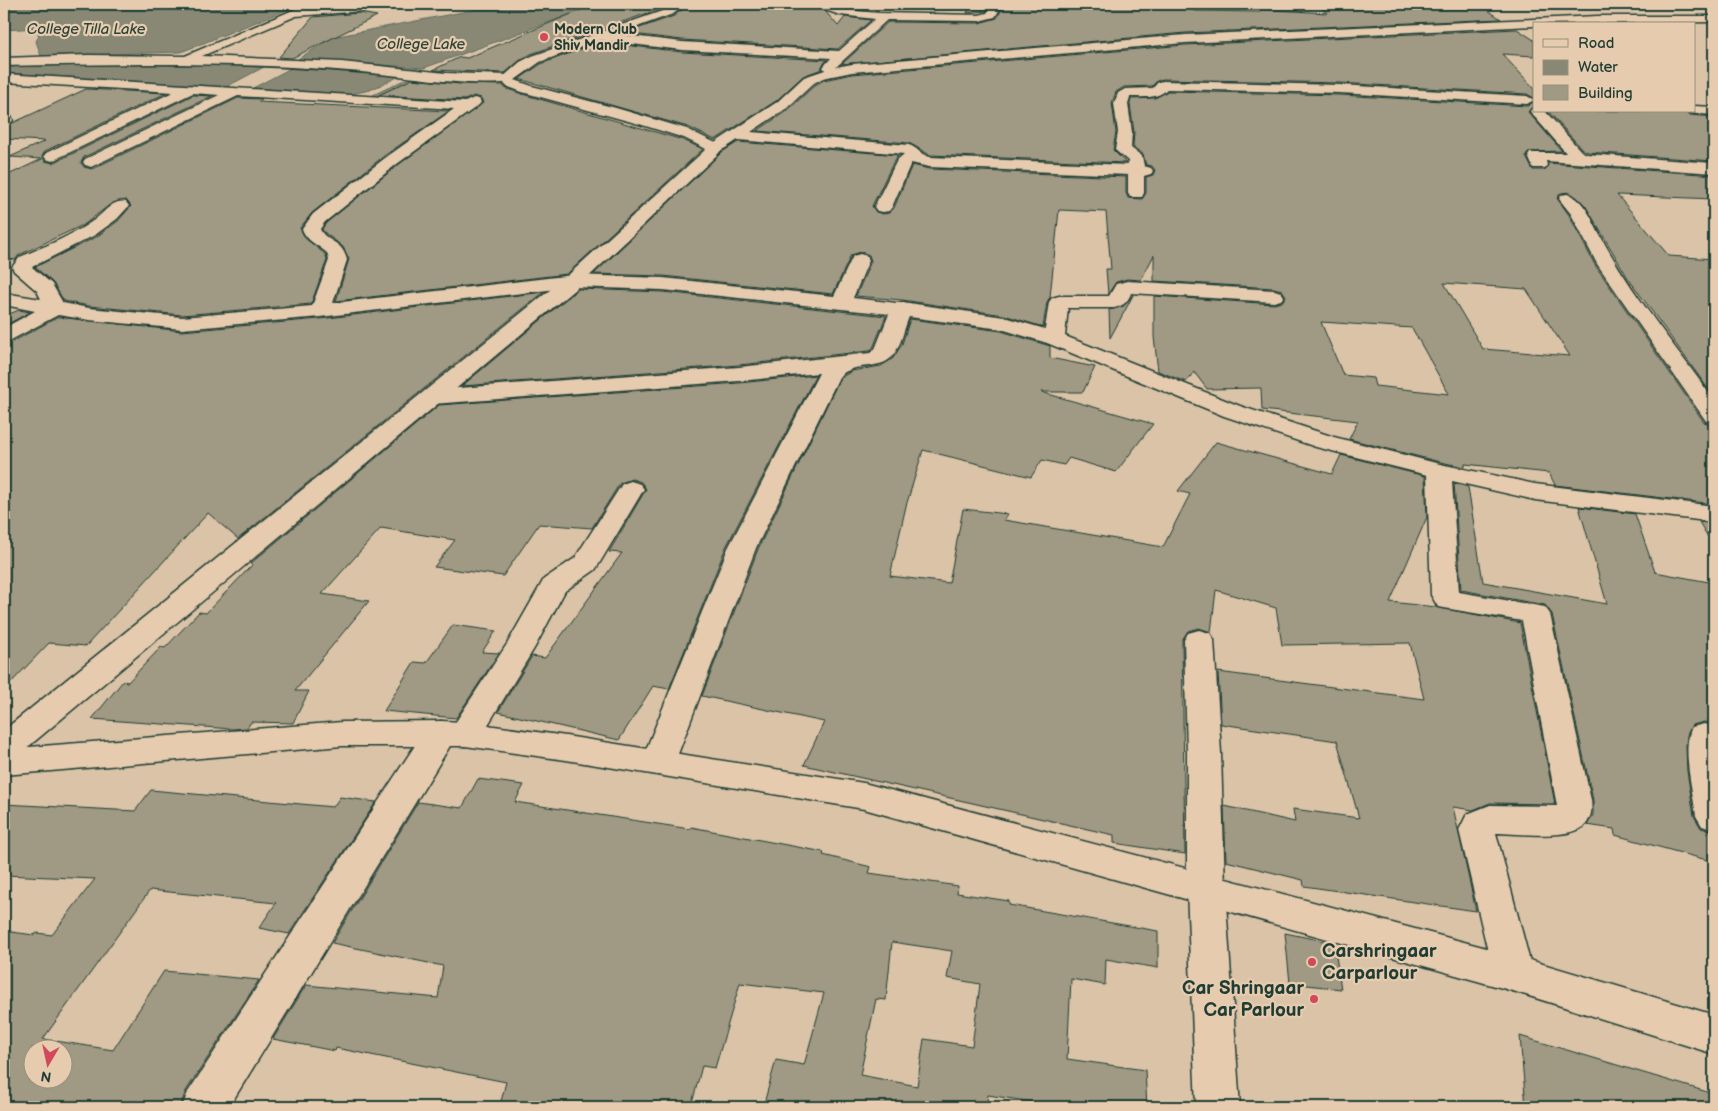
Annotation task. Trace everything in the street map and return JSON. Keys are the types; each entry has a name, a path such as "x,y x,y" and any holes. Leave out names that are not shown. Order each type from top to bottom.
{"street":[{"path":"181,60 316,4"},
{"path":"293,14 416,4"},
{"path":"320,311 338,260 335,248 317,239 311,229 319,218 383,167 468,106 509,80 525,65 536,59 598,36 669,12 681,4"},
{"path":"828,4 829,8 838,12 885,16 980,18 991,15 997,4"},
{"path":"1473,10 1486,24"},
{"path":"4,748 573,281 715,148 782,105 809,80 819,75 842,56 885,16"},
{"path":"1534,22 1606,19 1714,19"},
{"path":"819,75 852,68 1185,39 1533,22"},
{"path":"598,36 682,46 842,56"},
{"path":"4,62 181,60 292,64 509,80 527,89 627,115 672,129 708,142 715,148"},
{"path":"91,162 292,64"},
{"path":"369,97 414,72"},
{"path":"4,78 369,97 468,106"},
{"path":"1136,193 1141,171 1136,159 1123,150 1125,132 1121,104 1124,95 1129,93 1157,92 1163,85 1340,89 1533,105"},
{"path":"52,156 193,88"},
{"path":"1696,110 1714,111"},
{"path":"1539,112 1576,154 1582,158"},
{"path":"737,135 909,150 915,158"},
{"path":"1539,165 1536,156 1714,168"},
{"path":"883,207 905,160 915,158 929,162 1141,171"},
{"path":"1567,199 1579,212 1606,264 1714,416"},
{"path":"55,308 45,288 21,267 28,261 86,232 110,217 120,206"},
{"path":"841,303 860,260"},
{"path":"4,299 148,321 182,323 320,311 573,281 663,284 902,308 1004,323 1054,339 1232,411 1325,442 1439,472 1535,492 1714,514"},
{"path":"1054,339 1060,302 1114,302 1127,286 1274,296"},
{"path":"4,336 55,308"},
{"path":"432,397 739,374 839,364 876,358 884,353 902,308"},
{"path":"658,762 742,548 829,374 839,364"},
{"path":"1439,472 1445,595 1448,600 1535,614 1574,800 1574,814 1566,820 1490,819 1480,824 1477,830 1513,973"},
{"path":"204,1107 453,734 520,647 554,585 585,564 631,489"},
{"path":"1199,640 1204,753 1206,889 1218,1107"},
{"path":"4,762 342,734 453,734 658,762 864,796 1513,973 1714,1034"},
{"path":"1714,738 1704,736 1714,816"}],"water":[{"name":"College Tilla Lake","path":"4,4 301,4 181,52 41,56 36,41 39,36 36,28 4,30"},
{"name":"College Lake","path":"504,4 581,4 588,8 424,68 298,59 333,37"},
{"path":"189,63 264,67 226,87 4,73 4,65 10,64"},
{"path":"293,67 404,74 370,90 347,95 253,88"},
{"path":"408,78 488,87 462,102 371,96"}],"building":[{"path":"595,4 668,6 531,54 505,73 433,70 460,57 467,58"},
{"path":"689,4 819,4 838,26 845,17 871,20 838,49 682,40 625,33 674,16"},
{"path":"971,4 990,4 986,11 967,13"},
{"path":"1005,4 1189,4 1191,10 1196,11 1260,12 1260,9 1327,13 1321,8 1352,8 1346,4 1479,4 1501,19 1185,33 842,64 888,22 979,23 997,18"},
{"path":"360,13 377,16 292,58 279,57 313,17"},
{"path":"1517,29 1533,39 1533,56 1502,54 1533,87 1533,97 1527,94 1340,83 1163,79 1157,81 1152,86 1124,87 1116,92 1112,103 1116,132 1113,150 1126,163 930,155 909,143 757,131 788,110 815,85 824,80 852,74 1185,45"},
{"path":"600,42 682,52 827,60 822,69 803,76 776,101 715,140 688,127 519,79 541,64"},
{"path":"412,79 460,84 503,85 505,88 522,94 683,140 703,149 567,274 336,301 349,259 343,247 322,229 326,223 398,165 483,103 481,98 474,96 465,100 379,95"},
{"path":"86,89 166,93 45,151 42,157 45,161 53,163 193,95 212,96 84,157 81,163 84,167 92,169 238,98 262,99 258,102 449,111 384,156 312,213 300,228 305,238 325,254 327,260 311,304 182,315 89,306 64,301 53,283 35,267 96,237 118,221 131,206 126,200 112,203 85,224 19,255 15,260 4,258 4,177 42,159 10,157 45,141 4,139 4,127"},
{"path":"1168,91 1340,95 1527,106 1533,103 1533,106 1528,112 1562,151 1528,152 1526,157 1533,170 1545,170 1548,163 1714,175 1714,199 1617,195 1669,256 1714,259 1714,397 1628,278 1585,205 1568,192 1561,193 1557,198 1569,215 1595,265 1704,422 1714,425 1714,504 1555,485 1549,473 1465,464 1465,467 1440,462 1349,439 1358,421 1262,410 1261,388 1207,389 1194,372 1186,382 1158,371 1154,337 1154,296 1274,304 1282,302 1286,296 1282,290 1274,288 1154,281 1154,255 1141,280 1127,279 1116,282 1108,294 1106,269 1111,269 1106,212 1059,210 1050,297 1047,302 1043,327 1004,315 902,300 856,296 871,261 869,255 861,252 851,255 833,294 663,276 594,274 722,152 738,142 899,155 895,159 872,206 876,212 883,214 889,213 894,208 912,165 929,169 1126,177 1126,193 1128,198 1142,199 1146,193 1146,177 1153,175 1155,170 1152,166 1146,165 1143,154 1133,147 1134,132 1131,99 1155,98","holes":["1444,283 1526,289 1570,356 1483,349","1321,322 1412,328 1449,394 1375,386 1373,378 1343,375"]},
{"path":"1549,112 1687,112 1689,115 1714,117 1714,161 1588,152 1582,149"},
{"path":"578,289 663,292 886,316 873,348 869,351 739,365 462,386"},
{"path":"544,292 238,539 208,513 86,646 49,643 4,690 4,344 12,342 58,317 182,331 320,319"},
{"path":"1133,295 1110,338 1109,310 1124,306"},
{"path":"19,310 30,312 4,326 4,316"},
{"path":"910,319 1001,331 1050,346 1050,358 1095,367 1083,392 1041,392 1153,424 1116,472 1069,458 1064,465 1042,460 1031,477 923,450 906,506 890,576 949,583 963,509 1008,514 1004,520 1163,547 1190,494 1178,491 1216,442 1332,474 1341,455 1425,476 1427,517 1390,602 1436,607 1520,623 1555,804 1490,803 1473,810 1453,807 1476,911 1304,886 1303,880 1226,861 1224,806 1295,822 1293,809 1359,818 1337,741 1221,724 1218,672 1424,699 1410,643 1282,645 1276,608 1216,590 1211,632 1199,628 1188,631 1182,640 1185,854 1114,843 1114,835 804,765 824,722 702,696 758,549 840,378 852,371 881,366 893,358 902,344"},
{"path":"816,375 726,547 669,689 653,686 619,740 498,712 532,656 545,658 622,553 609,552 646,489 641,482 632,479 620,483 592,528 539,524 503,576 434,567 455,540 381,528 322,594 369,601 295,691 309,691 293,723 251,722 247,728 232,729 92,719 123,681 128,682 161,647 165,648 199,612 206,613 253,564 250,564 439,405 739,383"},
{"path":"1454,483 1468,487 1483,582 1607,604 1579,507 1635,514 1655,572 1714,583 1714,724 1704,722 1692,725 1687,735 1686,746 1687,771 1694,816 1701,828 1714,832 1714,862 1615,835 1614,829 1587,825 1593,815 1593,800 1552,614 1545,605 1461,590"},
{"path":"1699,522 1714,524 1714,547"},
{"path":"453,625 496,631 482,652 499,653 456,718 384,711 414,662 426,663"},
{"path":"478,779 524,785 515,802 690,829 691,827 824,852 823,855 871,867 869,873 958,886 957,893 1009,901 1009,905 1158,931 1158,968 1106,959 1105,985 1071,979 1067,1059 1145,1070 1147,1107 1064,1107 988,1095 986,1107 763,1107 776,1060 804,1065 824,993 740,983 715,1068 702,1066 691,1107 536,1107 500,1105 506,1082 336,1048 335,1051 273,1039 306,985 438,998 443,966 332,943 418,802 462,808","holes":["892,942 952,951 947,978 980,984 972,1046 924,1039 917,1086 860,1075 876,999 886,1000"]},
{"path":"151,790 333,807 340,797 376,802 289,934 259,928 276,903 150,890 44,1038 22,1038 22,1088 72,1088 72,1044 113,1050 164,971 259,980 186,1091 180,1107 4,1107 4,931 52,935 95,879 4,875 4,804 135,811"},
{"name":"Carshringaar Carparlour","path":"1285,933 1334,943 1341,989 1290,983"},
{"path":"1520,1036 1714,1094 1714,1107 1526,1107"}],"place":[{"name":"Modern Club Shiv Mandir","path":"544,37"},
{"name":"Carshringaar Carparlour","path":"1312,962"},
{"name":"Car Shringaar Car Parlour","path":"1314,999"}]}
